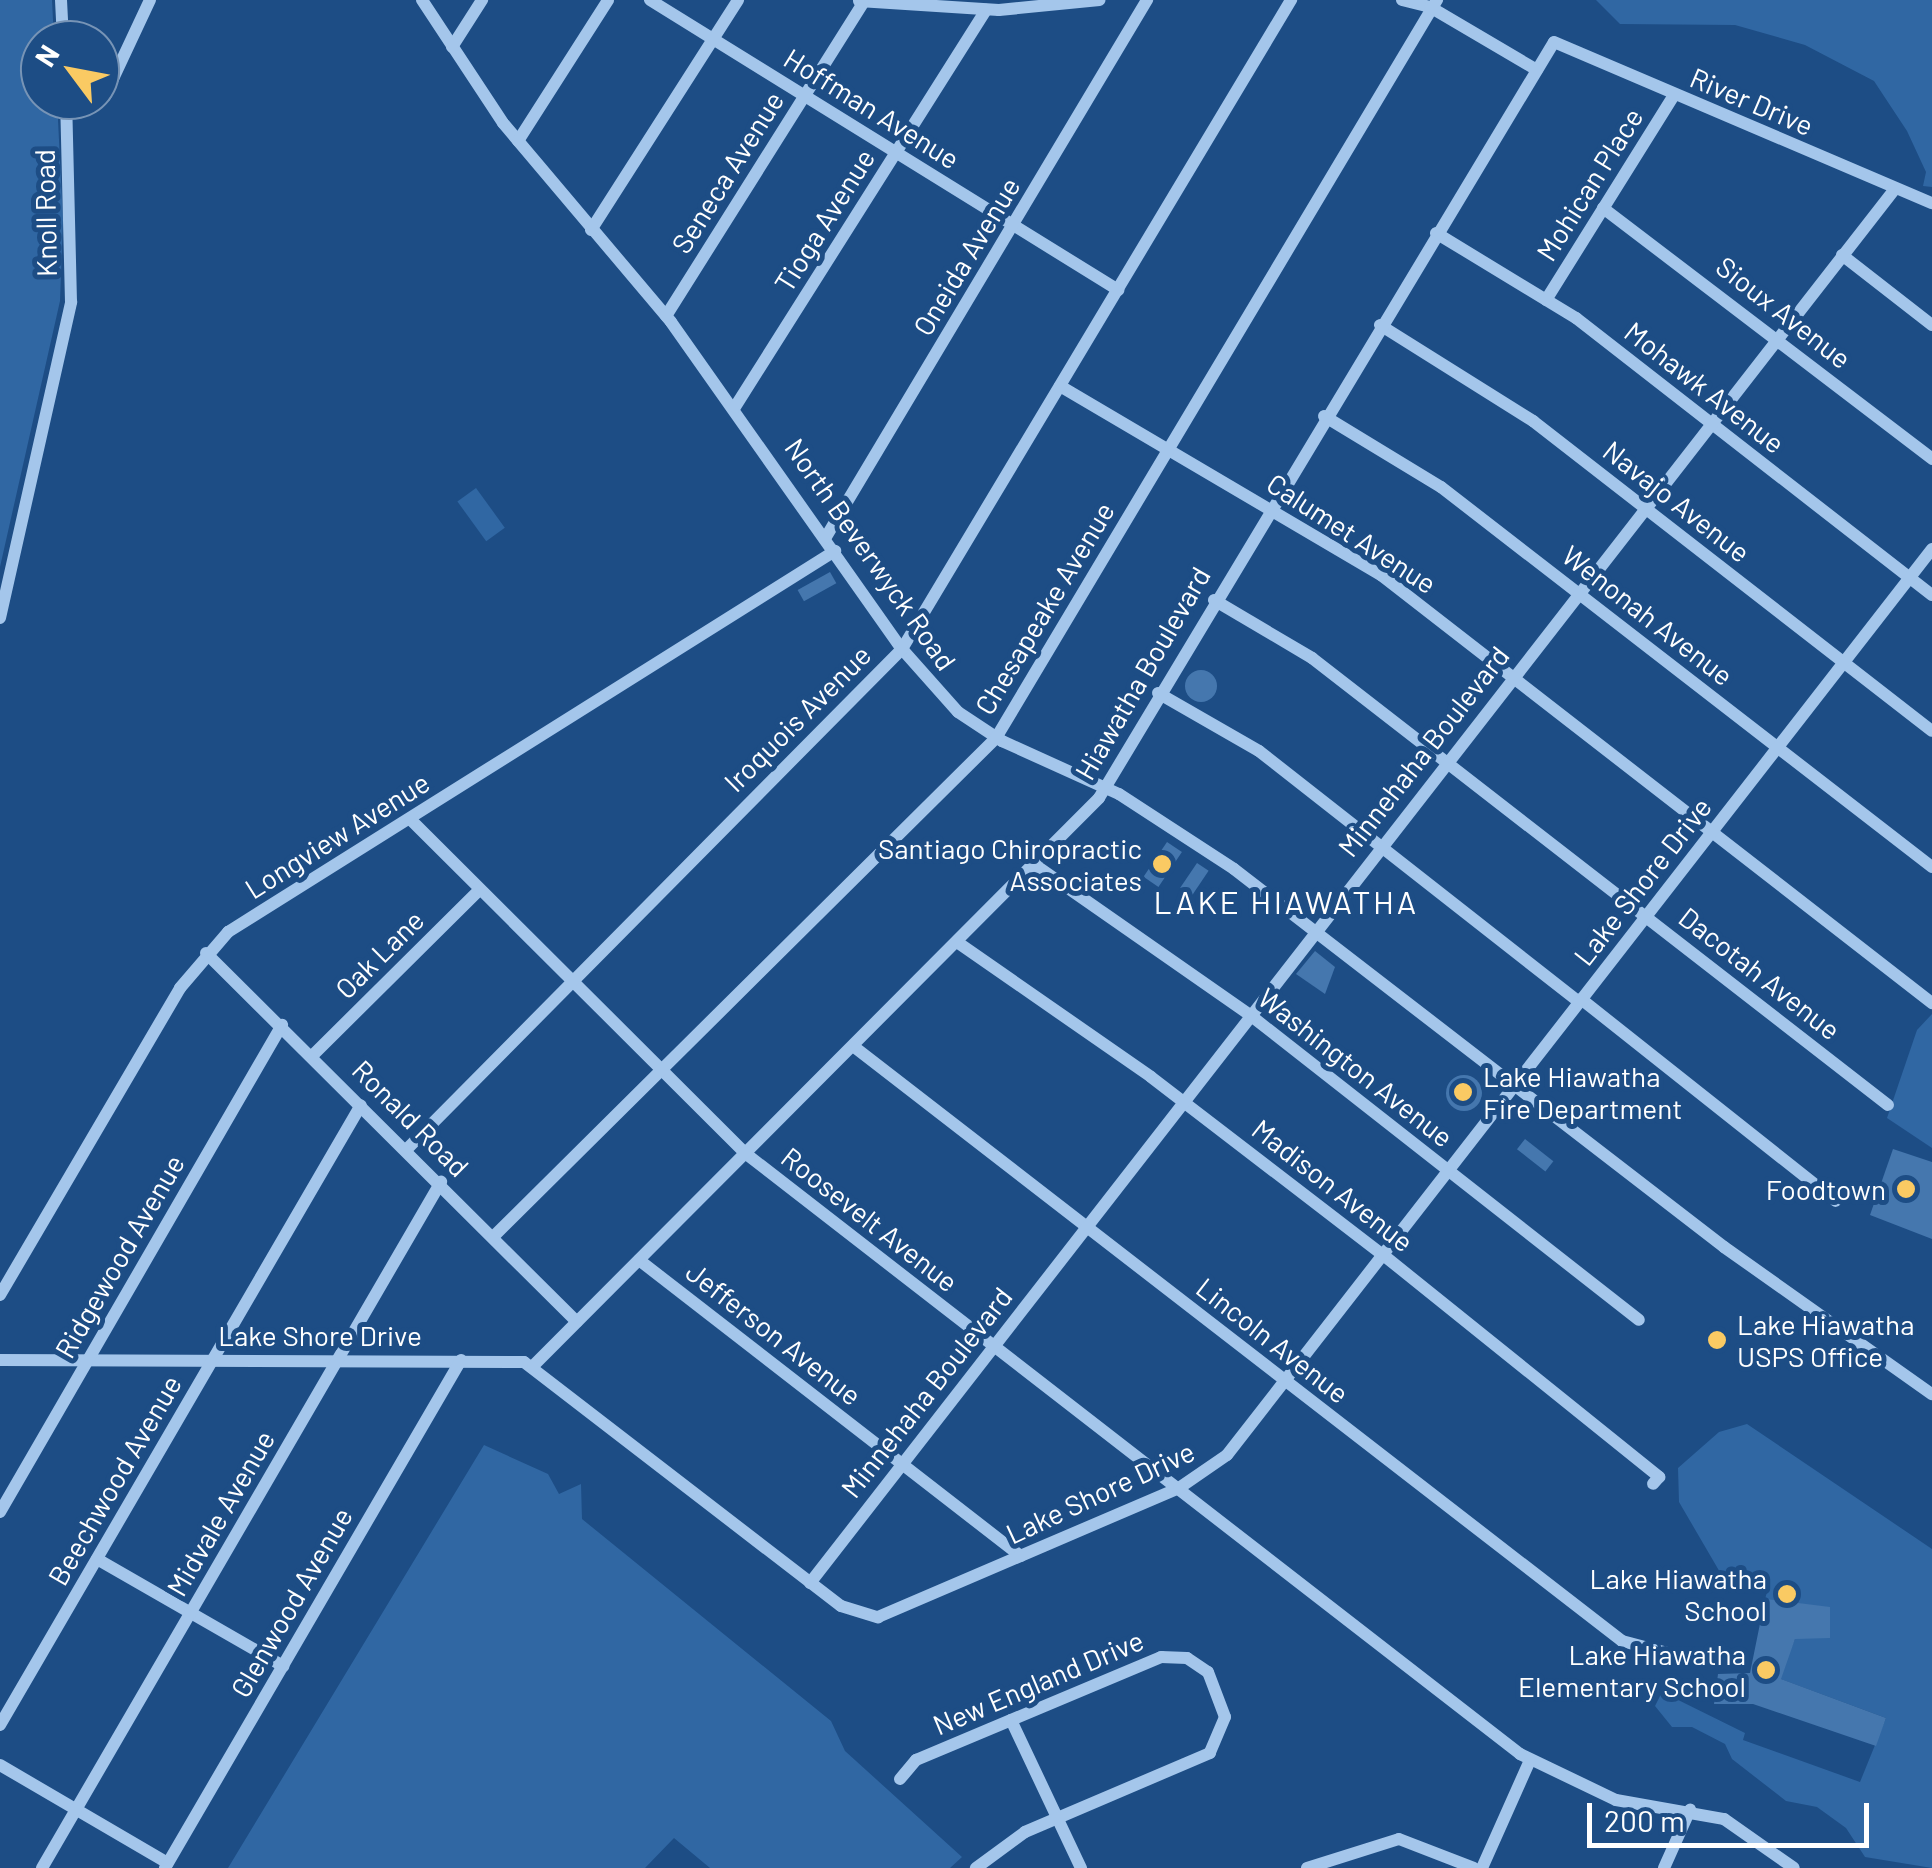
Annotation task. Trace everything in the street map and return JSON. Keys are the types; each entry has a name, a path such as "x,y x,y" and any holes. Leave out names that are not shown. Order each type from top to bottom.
{"street":[{"path":"120,64 150,0"},
{"name":"North Beverwyck Road","path":"422,0 518,141 666,316 735,407 902,648 939,694 996,738 1104,786 1315,931 1514,1086 1931,1389"},
{"path":"452,47 482,0"},
{"path":"518,141 608,0"},
{"name":"Hoffman Avenue","path":"650,0 1118,290"},
{"path":"591,230 738,0"},
{"path":"860,2 986,10 1100,0"},
{"name":"Oneida Avenue","path":"826,537 1148,0"},
{"name":"Iroquois Avenue","path":"407,1149 568,979 902,648 1292,0"},
{"path":"1402,0 1435,4 1537,70"},
{"name":"Seneca Avenue","path":"666,316 860,2"},
{"name":"Chesapeake Avenue","path":"494,1236 996,738 1435,4"},
{"name":"Tioga Avenue","path":"735,407 986,10"},
{"name":"Hiawatha Boulevard","path":"532,1366 1034,865 1104,786 1324,416 1554,42"},
{"name":"River Drive","path":"1554,42 1932,203"},
{"name":"Mohican Place","path":"1546,300 1674,94"},
{"name":"Knoll Road","path":"0,618 70,302 66,120"},
{"name":"Minnehaha Boulevard","path":"810,1583 1512,676 1894,190"},
{"name":"Sioux Avenue","path":"1604,208 1932,459"},
{"name":"Mohawk Avenue","path":"1436,233 1546,300 1932,595"},
{"path":"1842,255 1932,324"},
{"name":"Navajo Avenue","path":"1380,325 1533,421 1932,732"},
{"name":"Calumet Avenue","path":"1060,386 1381,575 1932,1003"},
{"name":"Wenonah Avenue","path":"1324,416 1441,486 1932,867"},
{"name":"Lake Shore Drive","path":"0,1360 461,1360 532,1366 810,1583 872,1619 1180,1488 1226,1455 1932,550"},
{"name":"Longview Avenue","path":"0,1295 206,953 410,819 835,551"},
{"name":"Dacotah Avenue","path":"1214,600 1312,658 1888,1104"},
{"path":"1158,692 1259,751 1836,1201"},
{"name":"Roosevelt Avenue","path":"410,819 745,1154 1530,1760 1616,1800 1690,1810 1736,1824 1794,1868"},
{"name":"Washington Avenue","path":"1034,865 1250,1015 1639,1320"},
{"name":"Oak Lane","path":"313,1055 480,889"},
{"name":"Madison Avenue","path":"957,942 1183,1101 1382,1254 1660,1476 1654,1484"},
{"name":"Ronald Road","path":"206,953 578,1322"},
{"name":"Ridgewood Avenue","path":"0,1512 282,1025"},
{"name":"Lincoln Avenue","path":"854,1046 1622,1641 1671,1654"},
{"name":"Beechwood Avenue","path":"0,1725 362,1105"},
{"name":"Midvale Avenue","path":"42,1868 441,1182"},
{"name":"Jefferson Avenue","path":"639,1260 1021,1556"},
{"name":"Glenwood Avenue","path":"166,1865 461,1360"},
{"path":"97,1559 282,1666"},
{"name":"New England Drive","path":"900,1779 916,1760 1162,1657 1193,1660 1212,1679 1225,1717 1210,1753 1008,1840 976,1868"},
{"path":"1011,1720 1053,1820 1082,1868"},
{"path":"1482,1868 1530,1760"},
{"path":"0,1765 166,1865"},
{"path":"1664,1868 1690,1810"},
{"path":"1307,1868 1398,1839 1474,1868"}],"shaded area":[{"path":"0,0 52,0 53,20 20,20 20,120 58,120 63,220 60,301 0,567"},
{"path":"1596,0 1932,0 1932,187 1923,186 1926,172 1907,131 1874,81 1805,45 1735,25 1620,24"},
{"path":"476,488 505,528 486,541 457,502"},
{"path":"1932,1014 1932,1148 1887,1118 1917,1030"},
{"path":"1747,1424 1932,1549 1932,1868 1865,1857 1846,1828 1817,1807 1786,1801 1732,1759 1725,1744 1692,1727 1672,1727 1655,1706 1662,1692 1745,1733 1743,1740 1860,1782 1886,1718 1778,1678 1795,1639 1790,1608 1765,1599 1770,1582 1721,1574 1679,1502 1678,1468 1719,1432"},
{"path":"484,1445 548,1474 559,1494 581,1484 582,1519 831,1721 845,1751 962,1857 950,1868 710,1868 674,1838 645,1868 228,1868"}],"building":[{"path":"830,572 836,583 804,601 798,590"},
{"path":"1201,670 1213,674 1217,686 1213,698 1201,702 1189,698 1185,686 1189,674"},
{"name":"Santiago Chiropractic Associates","path":"1167,842 1182,852 1158,887 1144,877"},
{"path":"1197,863 1209,871 1192,896 1180,888"},
{"path":"1315,951 1335,967 1325,994 1296,974"},
{"name":"Lake Hiawatha Fire Department","path":"1464,1075 1477,1080 1482,1093 1477,1106 1464,1111 1451,1106 1446,1093 1451,1080"},
{"path":"1525,1139 1553,1161 1545,1171 1517,1149"},
{"name":"Foodtown","path":"1893,1149 1932,1162 1932,1239 1870,1215"},
{"name":"Lake Hiawatha Elementary School","path":"1765,1599 1830,1607 1830,1638 1795,1639 1781,1679 1886,1718 1876,1746 1753,1704 1714,1704 1718,1674 1750,1673"}],"place":[{"name":"Santiago Chiropractic Associates","path":"1162,864"},
{"name":"Lake Hiawatha Fire Department","path":"1463,1092"},
{"name":"Foodtown","path":"1906,1189"},
{"name":"Lake Hiawatha USPS Office","path":"1717,1340"},
{"name":"Lake Hiawatha School","path":"1787,1594"},
{"name":"Lake Hiawatha Elementary School","path":"1766,1670"}],"district":[{"name":"LAKE HIAWATHA","path":"1286,901"}]}
